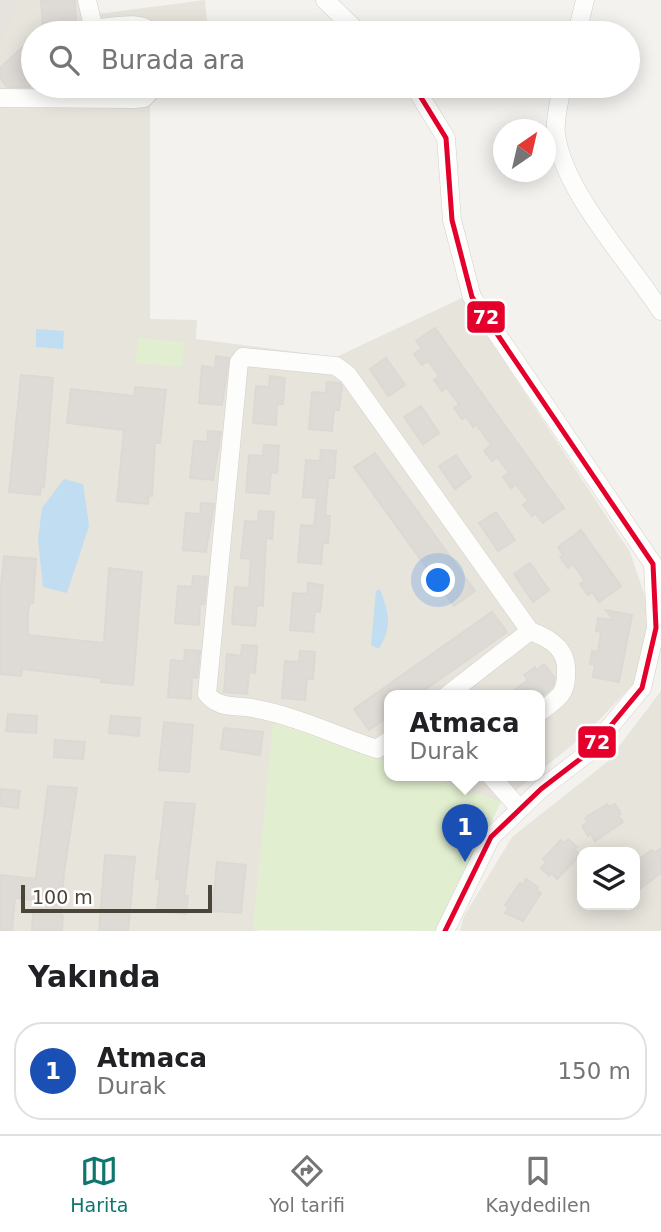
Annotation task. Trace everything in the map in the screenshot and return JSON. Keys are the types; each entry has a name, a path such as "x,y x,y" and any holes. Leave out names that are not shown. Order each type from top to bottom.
{"street":[{"path":"87,0 92,21"},
{"path":"325,0 347,21"},
{"path":"580,21 586,0"},
{"path":"0,98 144,98"},
{"path":"421,98 446,138 452,220 472,297 653,564 656,628 642,688 588,753 541,789 491,837 445,931"},
{"path":"560,98 556,132 562,162 596,220 661,311"},
{"path":"384,744 377,749 275,714 252,708 220,705 207,694 239,362 243,357 336,366 348,375 530,631 547,637 563,652 567,663 565,686 562,693 545,708"},
{"path":"454,690 530,631"},
{"path":"495,781 520,809"}],"shaded area":[{"path":"0,0 96,0 98,14 205,0 207,21 21,21 21,98 157,98 150,106 150,319 197,320 196,339 336,357 462,298 630,552 648,605 649,641 638,679 586,734 545,767 545,690 384,690 384,761 274,722 253,929 259,931 0,931"},
{"path":"0,0 17,2 0,41"},
{"path":"661,691 661,931 460,931 463,918 512,837 607,762"},
{"path":"441,781 528,781 501,802"}],"green space":[{"path":"138,338 184,342 182,367 136,363"},
{"path":"273,722 384,761 384,781 441,781 501,802 440,931 253,930"}],"water":[{"path":"36,329 64,331 63,349 36,347"},
{"path":"64,479 83,484 89,526 67,593 43,587 38,540 42,508"},
{"path":"380,589 386,606 388,626 379,649 371,645 376,591"}],"building":[{"path":"41,0 75,0 76,21 42,21"},
{"path":"21,49 21,87 7,87 0,78 0,68"},
{"path":"435,328 564,508 543,523 535,513 532,516 523,505 528,501 516,484 511,488 503,477 509,473 497,457 492,461 484,451 491,445 476,424 473,427 466,417 462,419 454,408 459,404 446,387 442,391 434,380 439,376 428,361 422,365 414,354 422,348 416,341"},
{"path":"216,356 229,358 222,405 199,403 202,366 215,368"},
{"path":"386,358 405,385 388,396 370,369"},
{"path":"21,375 53,378 44,487 41,486 40,495 9,492"},
{"path":"270,376 285,378 283,404 277,404 276,425 253,423 256,386 269,387"},
{"path":"327,382 340,383 342,386 339,410 334,410 332,431 309,429 312,392 326,393"},
{"path":"135,387 166,390 160,443 155,443 152,496 149,495 148,504 117,501 124,430 67,423 71,389 134,396"},
{"path":"421,406 439,433 423,444 404,417"},
{"path":"208,431 221,432 213,480 190,478 194,441 207,442"},
{"path":"264,445 279,446 277,473 271,472 269,494 246,492 249,455 263,456"},
{"path":"321,450 336,451 334,478 328,478 325,516 330,516 328,543 323,543 321,564 298,562 301,525 314,526 317,498 303,497 306,460 320,461"},
{"path":"375,453 475,591 454,606 354,467"},
{"path":"456,455 471,477 455,489 439,466"},
{"path":"201,503 214,504 206,552 183,550 186,513 200,514"},
{"path":"259,511 274,512 272,539 266,538 263,606 257,605 255,626 232,624 235,587 249,588 251,559 241,558 245,521 258,522"},
{"path":"496,512 515,540 498,551 479,523"},
{"path":"581,530 621,586 599,602 592,592 588,595 580,584 585,581 573,564 568,568 560,557 563,555 558,547"},
{"path":"4,556 36,559 33,603 30,603 28,612 28,635 104,643 109,568 142,572 133,685 101,682 101,678 22,669 21,676 0,674 0,595"},
{"path":"530,563 549,590 533,602 514,574"},
{"path":"193,576 207,577 204,604 200,604 199,625 175,623 178,586 192,587"},
{"path":"308,583 323,585 320,612 315,611 313,632 290,630 293,593 307,594"},
{"path":"606,610 632,615 619,682 593,677 595,665 590,664 592,651 598,652 601,632 596,631 598,618 613,620"},
{"path":"492,612 507,632 425,690 384,690 384,719 369,730 354,709"},
{"path":"242,645 257,646 255,673 249,672 247,694 224,692 227,654 241,656"},
{"path":"185,650 200,651 197,678 192,677 191,699 168,697 171,660 184,661"},
{"path":"300,651 315,652 313,679 307,679 305,700 282,698 285,661 299,662"},
{"path":"544,664 555,678 553,686 547,692 514,690 528,680 524,675 535,667 537,670"},
{"path":"8,714 37,716 36,733 6,731"},
{"path":"111,716 140,718 139,736 109,733"},
{"path":"164,722 193,725 189,772 159,770"},
{"path":"224,728 263,732 260,755 221,749"},
{"path":"55,740 85,742 83,759 54,757"},
{"path":"48,786 77,788 64,872 62,930 32,931 34,900 15,898 12,931 0,931 0,875 36,879"},
{"path":"0,789 20,791 18,808 0,806"},
{"path":"165,802 195,804 184,896 188,896 186,914 157,911 160,879 156,879"},
{"path":"607,804 609,807 615,804 623,822 595,841 582,826 588,822 585,818"},
{"path":"568,839 577,847 574,849 577,858 557,879 541,868 546,863 543,859 561,840 564,843"},
{"path":"661,848 661,873 641,888 640,858 652,850 654,853"},
{"path":"105,855 135,857 128,931 99,931"},
{"path":"217,862 246,865 241,913 212,911"},
{"path":"526,879 538,887 536,890 541,893 523,921 505,913 509,907 505,905 520,883 523,885"}],"transit line":[{"name":"72","path":"421,98 446,138 452,220 472,297 653,564 656,628 642,688 588,753 541,789 491,837 445,931"}],"place":[{"name":"Atmaca","path":"465,862"}]}
